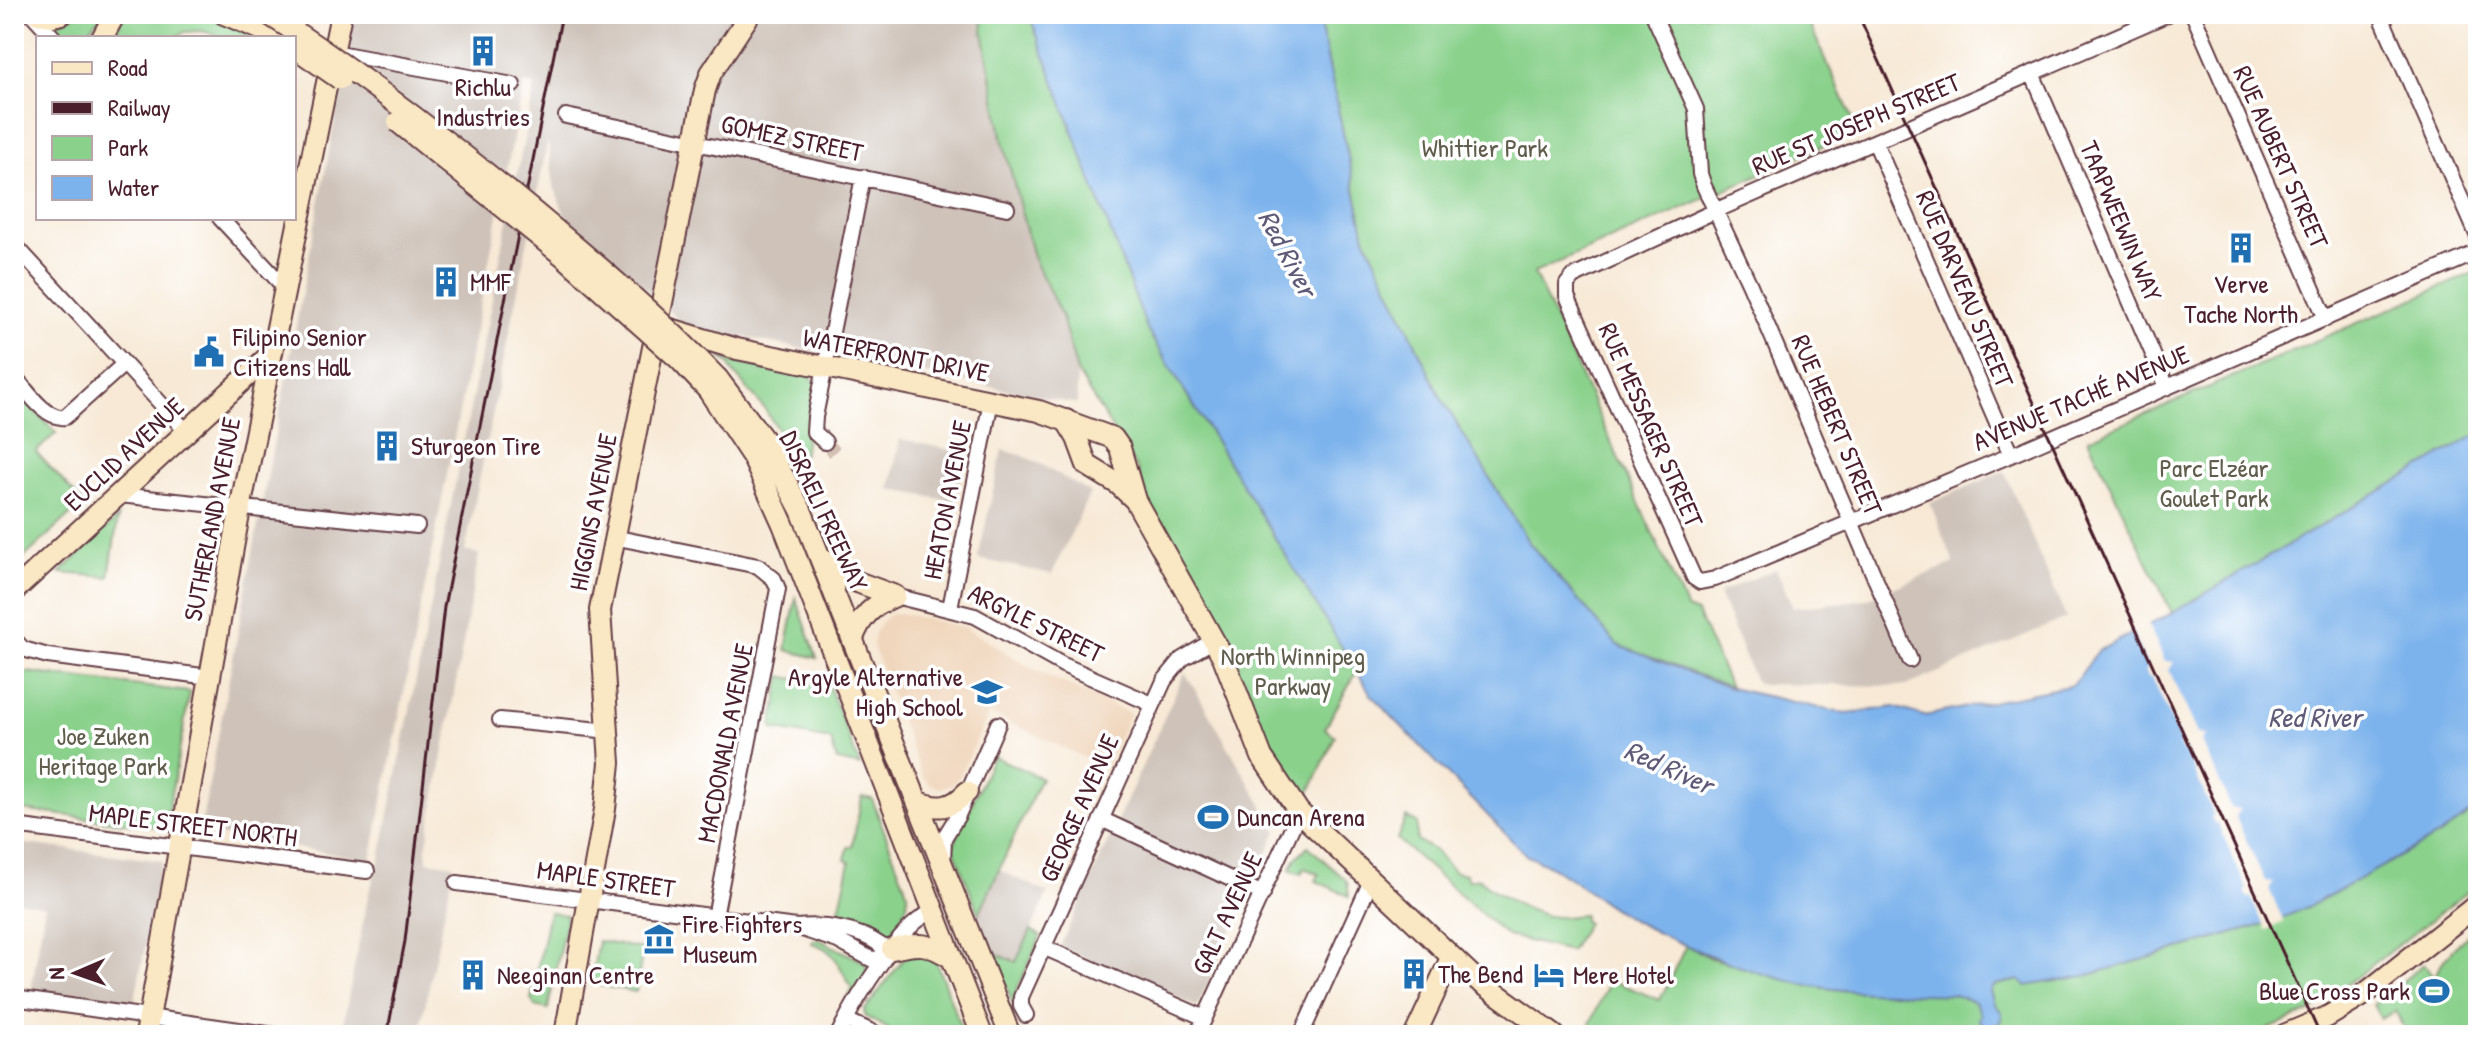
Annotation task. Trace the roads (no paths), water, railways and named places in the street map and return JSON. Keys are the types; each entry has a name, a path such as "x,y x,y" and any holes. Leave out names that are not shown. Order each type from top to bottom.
{"main road":[{"path":"35,14 62,14"},
{"path":"103,36 115,14"},
{"path":"224,14 276,25"},
{"name":"DISRAELI FREEWAY","path":"241,14 276,25 294,36"},
{"name":"SUTHERLAND AVENUE","path":"147,1026 240,509 341,14"},
{"name":"HIGGINS AVENUE","path":"565,1035 605,809 610,763 600,610 613,537 708,80 750,14"},
{"name":"DISRAELI FREEWAY","path":"296,37 362,77 464,154 575,246 685,344 713,384 779,513 981,1033"},
{"name":"DISRAELI FREEWAY","path":"296,48 354,88 458,168 747,415 775,458 820,555 1010,1035"},
{"name":"WATERFRONT DRIVE","path":"656,332 1039,411 1115,440 1135,500 1214,640 1232,677 1262,757 1299,812 1451,958 1518,1012 1554,1035"},
{"name":"EUCLID AVENUE","path":"14,591 270,355"},
{"name":"WATERFRONT DRIVE","path":"1066,420 1087,465 1118,484 1135,500"},
{"path":"1083,454 1090,439 1106,435"},
{"path":"1097,472 1115,468 1121,451"},
{"path":"820,555 841,576 895,596"},
{"path":"853,638 858,624 870,608 895,596"},
{"path":"917,801 945,807 967,792"},
{"path":"2284,1035 2327,1017 2362,996 2478,904"},
{"path":"934,912 949,921 956,930 975,975 1000,1010"},
{"path":"888,954 909,945 929,944 952,958"},
{"path":"1415,1035 1451,958"}],"street":[{"path":"35,14 52,36"},
{"name":"RUE HEBERT STREET","path":"1653,14 1696,109 1700,174 1853,521 1910,660"},
{"name":"RUE ST JOSEPH STREET","path":"1567,284 1573,277 1717,210 2168,14"},
{"name":"RUE AUBERT STREET","path":"2193,14 2326,319"},
{"path":"2380,14 2478,237"},
{"path":"333,52 513,85"},
{"name":"TAAPWEEWIN WAY","path":"2032,73 2167,387"},
{"name":"GOMEZ STREET","path":"566,116 1007,208"},
{"name":"RUE DARVEAU STREET","path":"1875,142 2011,455"},
{"path":"825,442 814,432 863,177"},
{"path":"222,220 286,289"},
{"path":"14,244 186,431"},
{"name":"AVENUE TACHÉ AVENUE","path":"1700,582 1715,579 2011,455 2478,252"},
{"name":"RUE MESSAGER STREET","path":"1567,284 1567,296 1688,570 1700,582"},
{"path":"14,376 49,414 59,418 65,417 124,364"},
{"name":"HEATON AVENUE","path":"950,608 991,401"},
{"path":"119,495 417,526"},
{"name":"MACDONALD AVENUE","path":"613,537 758,566 774,579 778,589 715,917"},
{"name":"ARGYLE STREET","path":"895,596 975,616 1063,665 1152,704"},
{"path":"14,639 23,649 48,656 210,677"},
{"name":"GEORGE AVENUE","path":"1026,1015 1021,1006 1021,997 1152,704 1176,665 1214,640"},
{"path":"500,720 610,731"},
{"path":"943,862 944,838 958,815 998,724"},
{"name":"GALT AVENUE","path":"1197,1035 1299,812"},
{"path":"1101,819 1263,894"},
{"name":"MAPLE STREET NORTH","path":"14,826 367,871"},
{"path":"1301,1035 1371,881"},
{"name":"MAPLE STREET","path":"457,883 796,927 838,941 871,959 888,954"},
{"path":"838,1035 888,954 914,922 934,912"},
{"path":"1043,947 1205,1018"},
{"path":"14,998 147,1026 275,1035"},
{"path":"846,1020 879,1035"}],"water":[{"name":"Red River","path":"1029,14 1318,14 1365,237 1440,396 1529,543 1617,645 1730,688 1846,714 1894,707 1924,716 2073,685 2098,651 2172,613 2478,434 2478,807 2441,834 2312,905 2273,922 2085,976 2026,986 2019,980 1995,985 1990,991 2002,1016 1993,1027 1986,1027 1978,1019 1981,1015 1975,1002 1954,995 1857,991 1802,984 1717,958 1636,922 1556,869 1527,856 1372,696 1148,331"}],"tunnel":[{"path":"825,442 836,454"}],"railway":[{"path":"387,1035 405,941 444,607 562,14"},
{"path":"1858,14 2320,1035"}],"place":[{"name":"Richlu Industries","path":"483,51"},
{"name":"Verve Tache North","path":"2241,248"},
{"name":"MMF","path":"446,282"},
{"name":"Filipino Senior Citizens Hall","path":"209,352"},
{"name":"Sturgeon Tire","path":"387,446"},
{"name":"Argyle Alternative High School","path":"987,692"},
{"name":"Duncan Arena","path":"1213,817"},
{"name":"Fire Fighters Museum","path":"659,939"},
{"name":"The Bend","path":"1414,974"},
{"name":"Neeginan Centre","path":"473,975"},
{"name":"Mere Hotel","path":"1549,975"},
{"name":"Blue Cross Park","path":"2434,991"}],"park label":[{"name":"Whittier Park","path":"1485,148"},
{"name":"Parc Elzéar Goulet Park","path":"2214,483"},
{"name":"North Winnipeg Parkway","path":"1293,671"},
{"name":"Joe Zuken Heritage Park","path":"103,751"}]}
